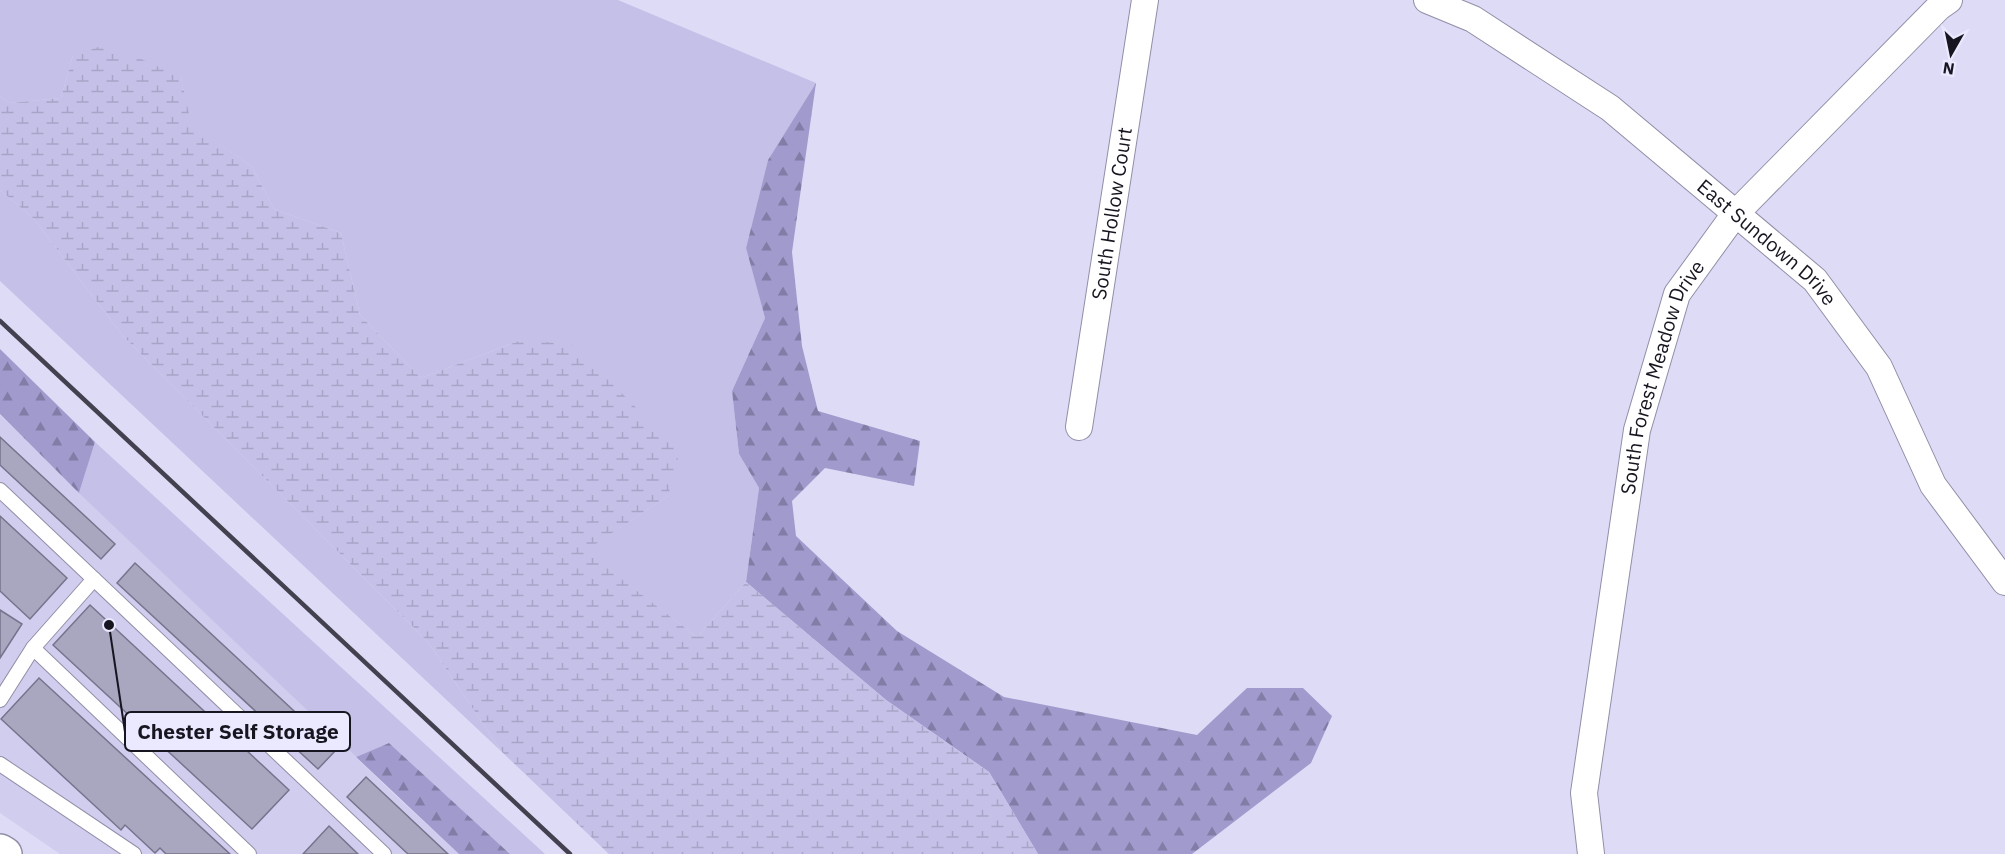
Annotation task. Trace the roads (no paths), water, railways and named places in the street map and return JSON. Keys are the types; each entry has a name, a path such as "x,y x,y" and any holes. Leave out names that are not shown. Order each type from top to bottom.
{"main road":[{"path":"0,851 5,854"}],"street":[{"name":"South Hollow Court","path":"1079,427 1145,0"},
{"name":"East Sundown Drive","path":"1427,0 1473,19 1610,108 1815,280 1879,367 1933,484 2005,582"},
{"name":"South Forest Meadow Drive","path":"1591,854 1584,793 1637,430 1677,294 1735,214 1939,7 1949,0"}],"lane":[{"path":"0,490 384,854"},
{"path":"0,700 33,648 94,579"},
{"path":"33,648 249,854"},
{"path":"0,764 134,854"}],"railway":[{"path":"0,321 570,854"}],"place":[{"name":"Chester Self Storage","path":"109,625"}]}
